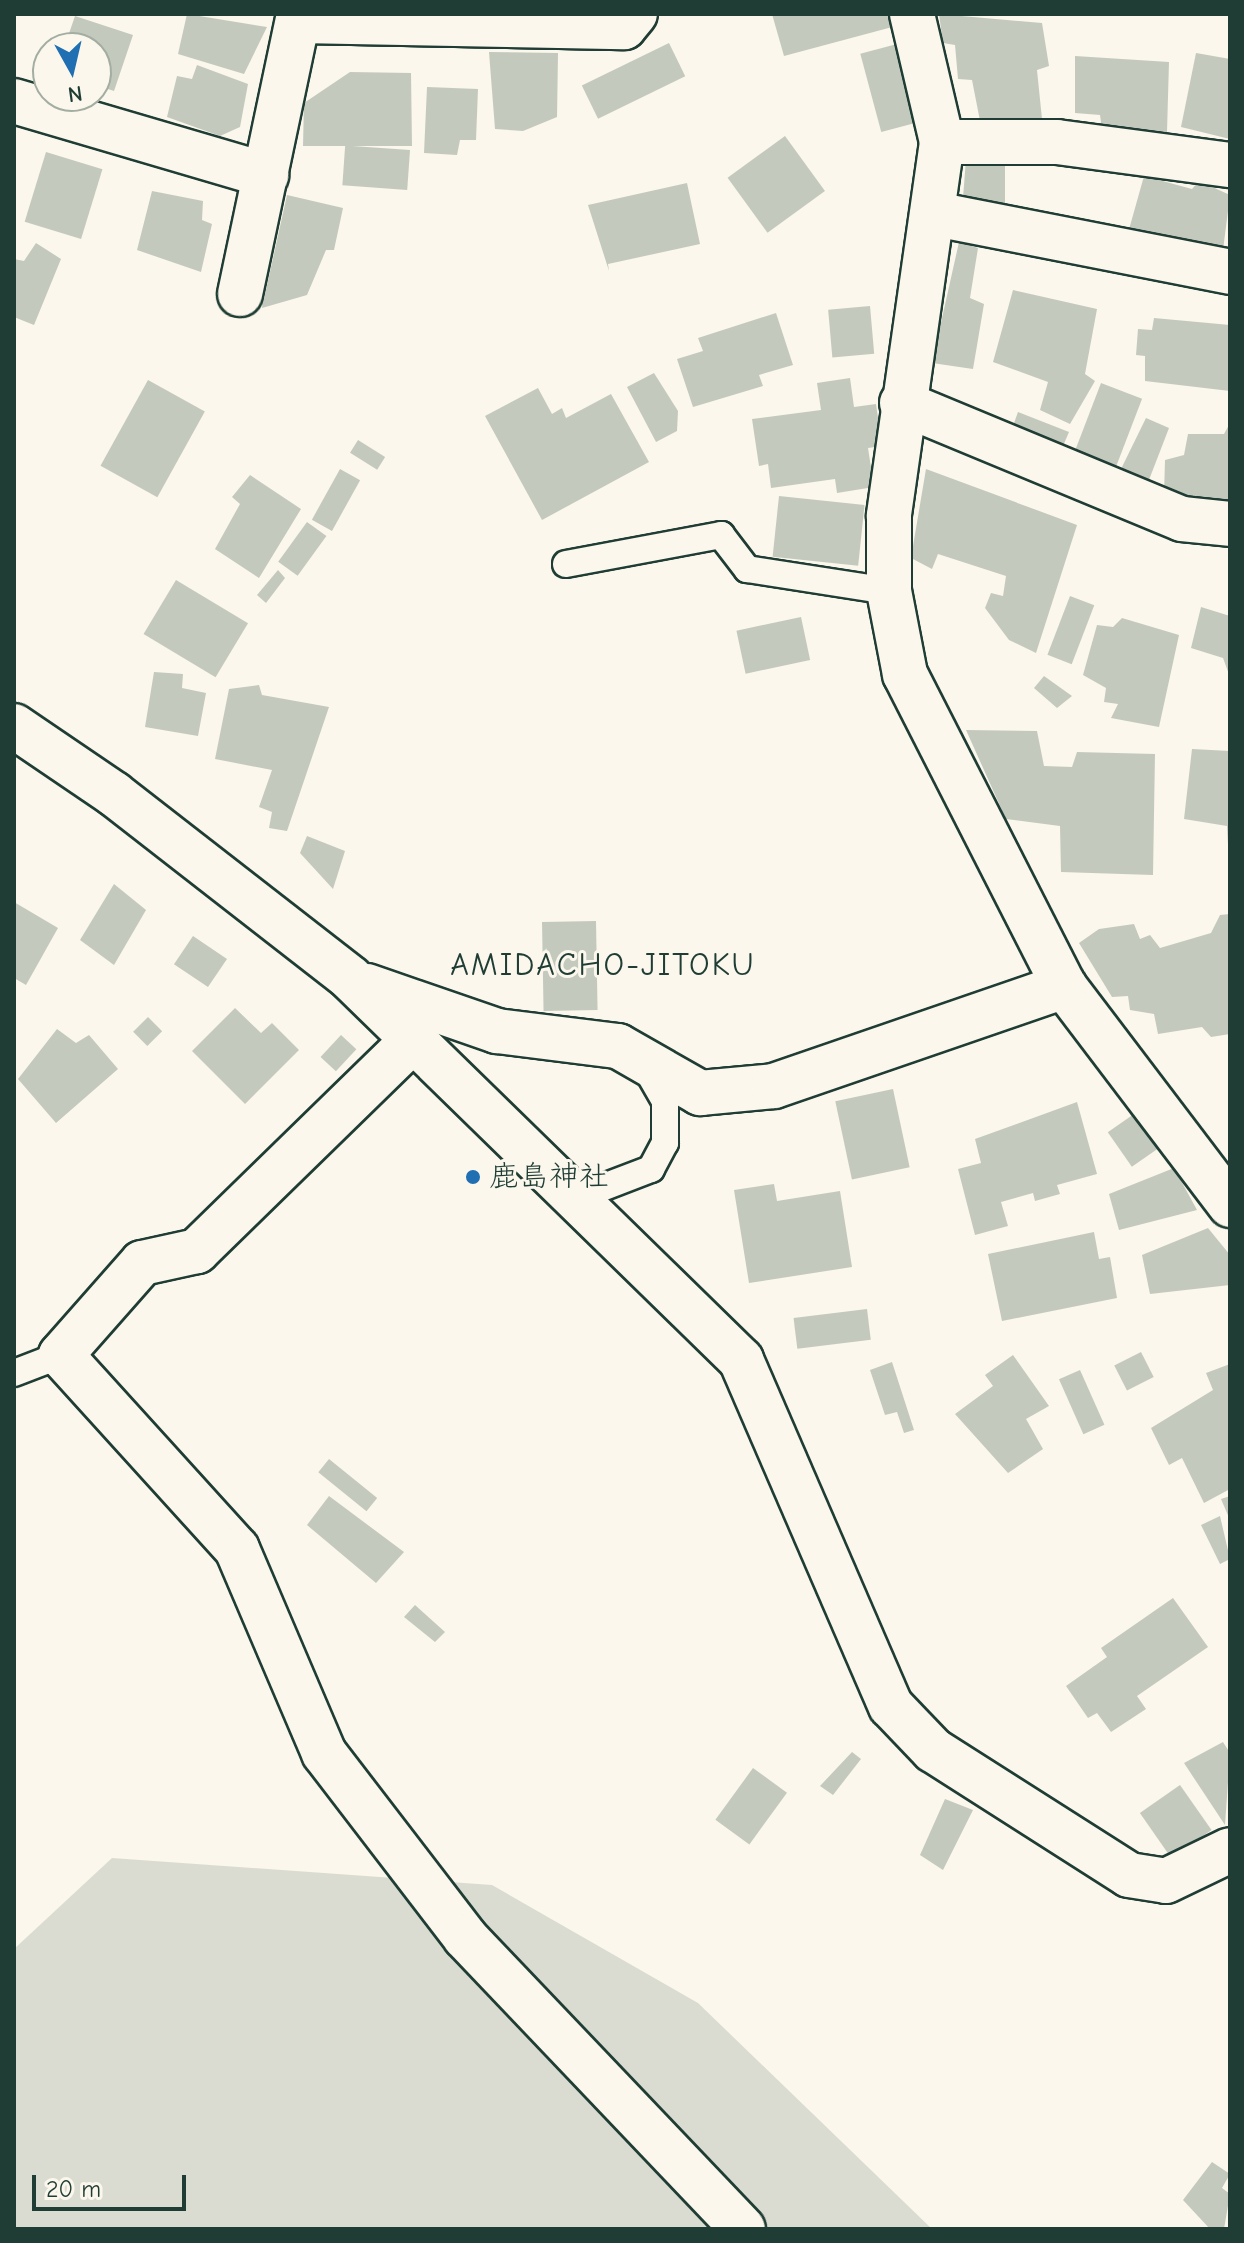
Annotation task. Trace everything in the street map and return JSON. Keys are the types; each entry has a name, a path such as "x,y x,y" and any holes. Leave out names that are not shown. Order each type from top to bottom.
{"street":[{"path":"240,294 299,18 624,27 635,14"},
{"path":"912,14 942,142 935,214 902,403 889,591 905,674 1064,986 1230,1205"},
{"path":"15,105 266,175"},
{"path":"942,142 1057,142 1230,165"},
{"path":"935,214 1230,272"},
{"path":"902,403 1182,519 1230,524"},
{"path":"14,726 114,794 350,978 741,1360 891,1706 933,1750 1129,1875 1166,1881 1230,1850"},
{"path":"350,978 497,1031 618,1046 700,1093 774,1086 1064,986"},
{"path":"412,1041 197,1251 142,1263 61,1355 237,1549 324,1753 465,1937 743,2229"}],"lane":[{"path":"566,564 721,535 747,569 889,591"},
{"path":"557,1178 596,1190 623,1185 651,1169 665,1143 665,1101 651,1072 599,1046"},
{"path":"14,1373 61,1355"}],"shaded area":[{"path":"112,1858 492,1885 698,2003 932,2229 14,2229 14,1949"}],"building":[{"path":"187,14 267,27 244,74 178,54"},
{"path":"772,14 892,14 896,26 784,56"},
{"path":"939,14 1042,23 1049,66 1037,70 1042,119 981,126 972,80 958,79 955,45 943,43"},
{"path":"75,16 133,35 114,91 112,32 70,32"},
{"path":"669,43 685,76 598,119 582,86"},
{"path":"897,44 918,122 881,132 860,54"},
{"path":"489,52 558,53 557,117 523,131 495,129"},
{"path":"1196,53 1230,59 1230,139 1181,127"},
{"path":"1075,56 1169,62 1167,132 1102,129 1100,115 1075,113"},
{"path":"197,65 248,84 240,127 220,136 167,117 177,76 192,79"},
{"path":"350,72 411,73 412,146 303,146 304,103"},
{"path":"427,87 478,89 476,140 460,140 457,155 424,153"},
{"path":"785,136 825,191 768,233 728,178"},
{"path":"345,145 410,150 407,190 342,185"},
{"path":"46,152 102,169 81,239 25,222"},
{"path":"966,159 1005,160 1005,217 963,198"},
{"path":"1144,176 1192,189 1199,181 1230,195 1222,258 1128,233"},
{"path":"687,183 700,244 608,264 609,271 588,205"},
{"path":"152,191 203,201 202,220 212,224 201,272 137,250"},
{"path":"287,195 343,208 334,250 326,250 307,295 262,308"},
{"path":"959,242 978,248 970,298 984,304 973,369 932,363"},
{"path":"36,243 61,259 34,325 14,317 14,259 24,261"},
{"path":"1013,290 1097,309 1085,374 1095,381 1070,424 1040,410 1048,382 993,362"},
{"path":"870,306 874,354 832,357 828,310"},
{"path":"776,313 793,365 759,375 763,386 693,407 677,359 703,351 698,338"},
{"path":"1154,318 1230,325 1230,391 1145,381 1145,356 1136,355 1138,329 1152,330"},
{"path":"654,373 678,411 677,431 656,442 627,387"},
{"path":"850,378 854,407 876,404 882,446 868,448 874,487 837,493 835,479 771,488 768,464 759,466 752,419 821,410 817,383"},
{"path":"148,380 205,412 157,497 100,466"},
{"path":"1101,383 1142,399 1114,471 1073,455"},
{"path":"538,388 552,414 562,408 566,418 611,394 649,462 542,520 485,416"},
{"path":"1018,412 1069,432 1057,460 1009,437"},
{"path":"1146,418 1169,428 1147,485 1121,469"},
{"path":"1230,423 1230,517 1164,495 1165,460 1184,455 1188,434 1224,434"},
{"path":"358,440 385,457 377,470 350,453"},
{"path":"340,469 360,480 332,531 312,520"},
{"path":"926,469 1077,525 1036,653 1009,640 985,608 991,593 1003,596 1006,576 938,554 932,569 911,558"},
{"path":"250,475 301,509 259,578 215,549 240,504 232,497"},
{"path":"779,496 865,505 858,566 773,557"},
{"path":"307,522 326,536 298,576 278,562"},
{"path":"278,570 285,578 266,603 257,595"},
{"path":"176,580 248,623 216,677 144,634"},
{"path":"1070,596 1094,605 1072,664 1047,655"},
{"path":"1201,607 1230,616 1230,677 1223,658 1191,648"},
{"path":"801,617 810,660 746,674 736,631"},
{"path":"1122,618 1179,635 1159,727 1111,718 1118,704 1104,702 1106,688 1083,675 1097,625 1113,627"},
{"path":"154,672 183,674 182,688 206,693 198,736 145,727"},
{"path":"1044,676 1072,696 1057,708 1034,688"},
{"path":"259,685 262,695 329,707 287,831 269,828 272,812 259,807 272,770 215,759 229,689"},
{"path":"966,730 1037,731 1044,766 1072,767 1077,752 1155,754 1153,875 1061,872 1060,826 1006,819"},
{"path":"1192,749 1230,751 1230,882 1227,826 1184,819"},
{"path":"307,836 345,851 333,889 300,853"},
{"path":"114,884 146,910 114,965 80,940"},
{"path":"14,902 58,928 26,985 14,978"},
{"path":"1230,914 1230,1034 1211,1037 1202,1027 1158,1034 1154,1014 1130,1010 1128,996 1112,997 1079,943 1099,929 1134,924 1140,939 1150,935 1160,948 1211,933 1220,915"},
{"path":"596,921 598,1010 544,1011 542,922"},
{"path":"193,936 227,959 208,987 174,964"},
{"path":"235,1008 261,1033 272,1023 299,1050 245,1104 192,1051"},
{"path":"148,1017 162,1031 147,1046 133,1032"},
{"path":"57,1029 76,1043 89,1035 118,1069 56,1123 18,1079"},
{"path":"341,1035 356,1049 336,1071 321,1057"},
{"path":"893,1089 910,1167 852,1180 835,1101"},
{"path":"1077,1102 1097,1174 1057,1185 1060,1194 1035,1201 1033,1193 1001,1202 1008,1226 975,1235 958,1169 981,1163 975,1139"},
{"path":"1134,1114 1158,1148 1132,1167 1108,1132"},
{"path":"1174,1168 1197,1210 1119,1230 1109,1194"},
{"path":"774,1184 777,1201 840,1191 852,1267 749,1283 734,1190"},
{"path":"1208,1228 1230,1255 1230,1285 1150,1294 1142,1255"},
{"path":"1094,1232 1099,1259 1110,1257 1117,1298 1002,1321 988,1254"},
{"path":"867,1309 871,1340 797,1349 794,1318"},
{"path":"1141,1352 1154,1377 1127,1391 1114,1366"},
{"path":"1013,1355 1049,1406 1026,1419 1043,1449 1008,1473 955,1414 993,1386 985,1375"},
{"path":"892,1362 914,1430 904,1433 897,1412 885,1415 870,1370"},
{"path":"1230,1364 1230,1489 1204,1503 1182,1458 1169,1465 1151,1428 1213,1390 1206,1373"},
{"path":"1080,1370 1104,1425 1083,1434 1059,1379"},
{"path":"329,1459 377,1498 366,1511 318,1472"},
{"path":"329,1496 404,1552 376,1583 307,1525"},
{"path":"1230,1496 1230,1520 1221,1499"},
{"path":"1220,1516 1230,1559 1220,1564 1201,1525"},
{"path":"1173,1598 1208,1647 1137,1696 1146,1709 1111,1732 1097,1713 1088,1718 1066,1686 1107,1657 1101,1648"},
{"path":"415,1605 445,1632 435,1642 404,1617"},
{"path":"1223,1742 1230,1753 1225,1825 1184,1763"},
{"path":"852,1752 861,1759 833,1795 820,1786"},
{"path":"753,1768 787,1793 749,1844 715,1820"},
{"path":"1180,1785 1212,1830 1171,1858 1140,1813"},
{"path":"945,1799 973,1810 943,1870 920,1855"},
{"path":"1212,2162 1230,2174 1222,2188 1230,2194 1224,2229 1210,2229 1183,2200"}],"place":[{"name":"鹿島神社","path":"473,1177"}],"district":[{"name":"AMIDACHO-JITOKU","path":"603,965"}]}
